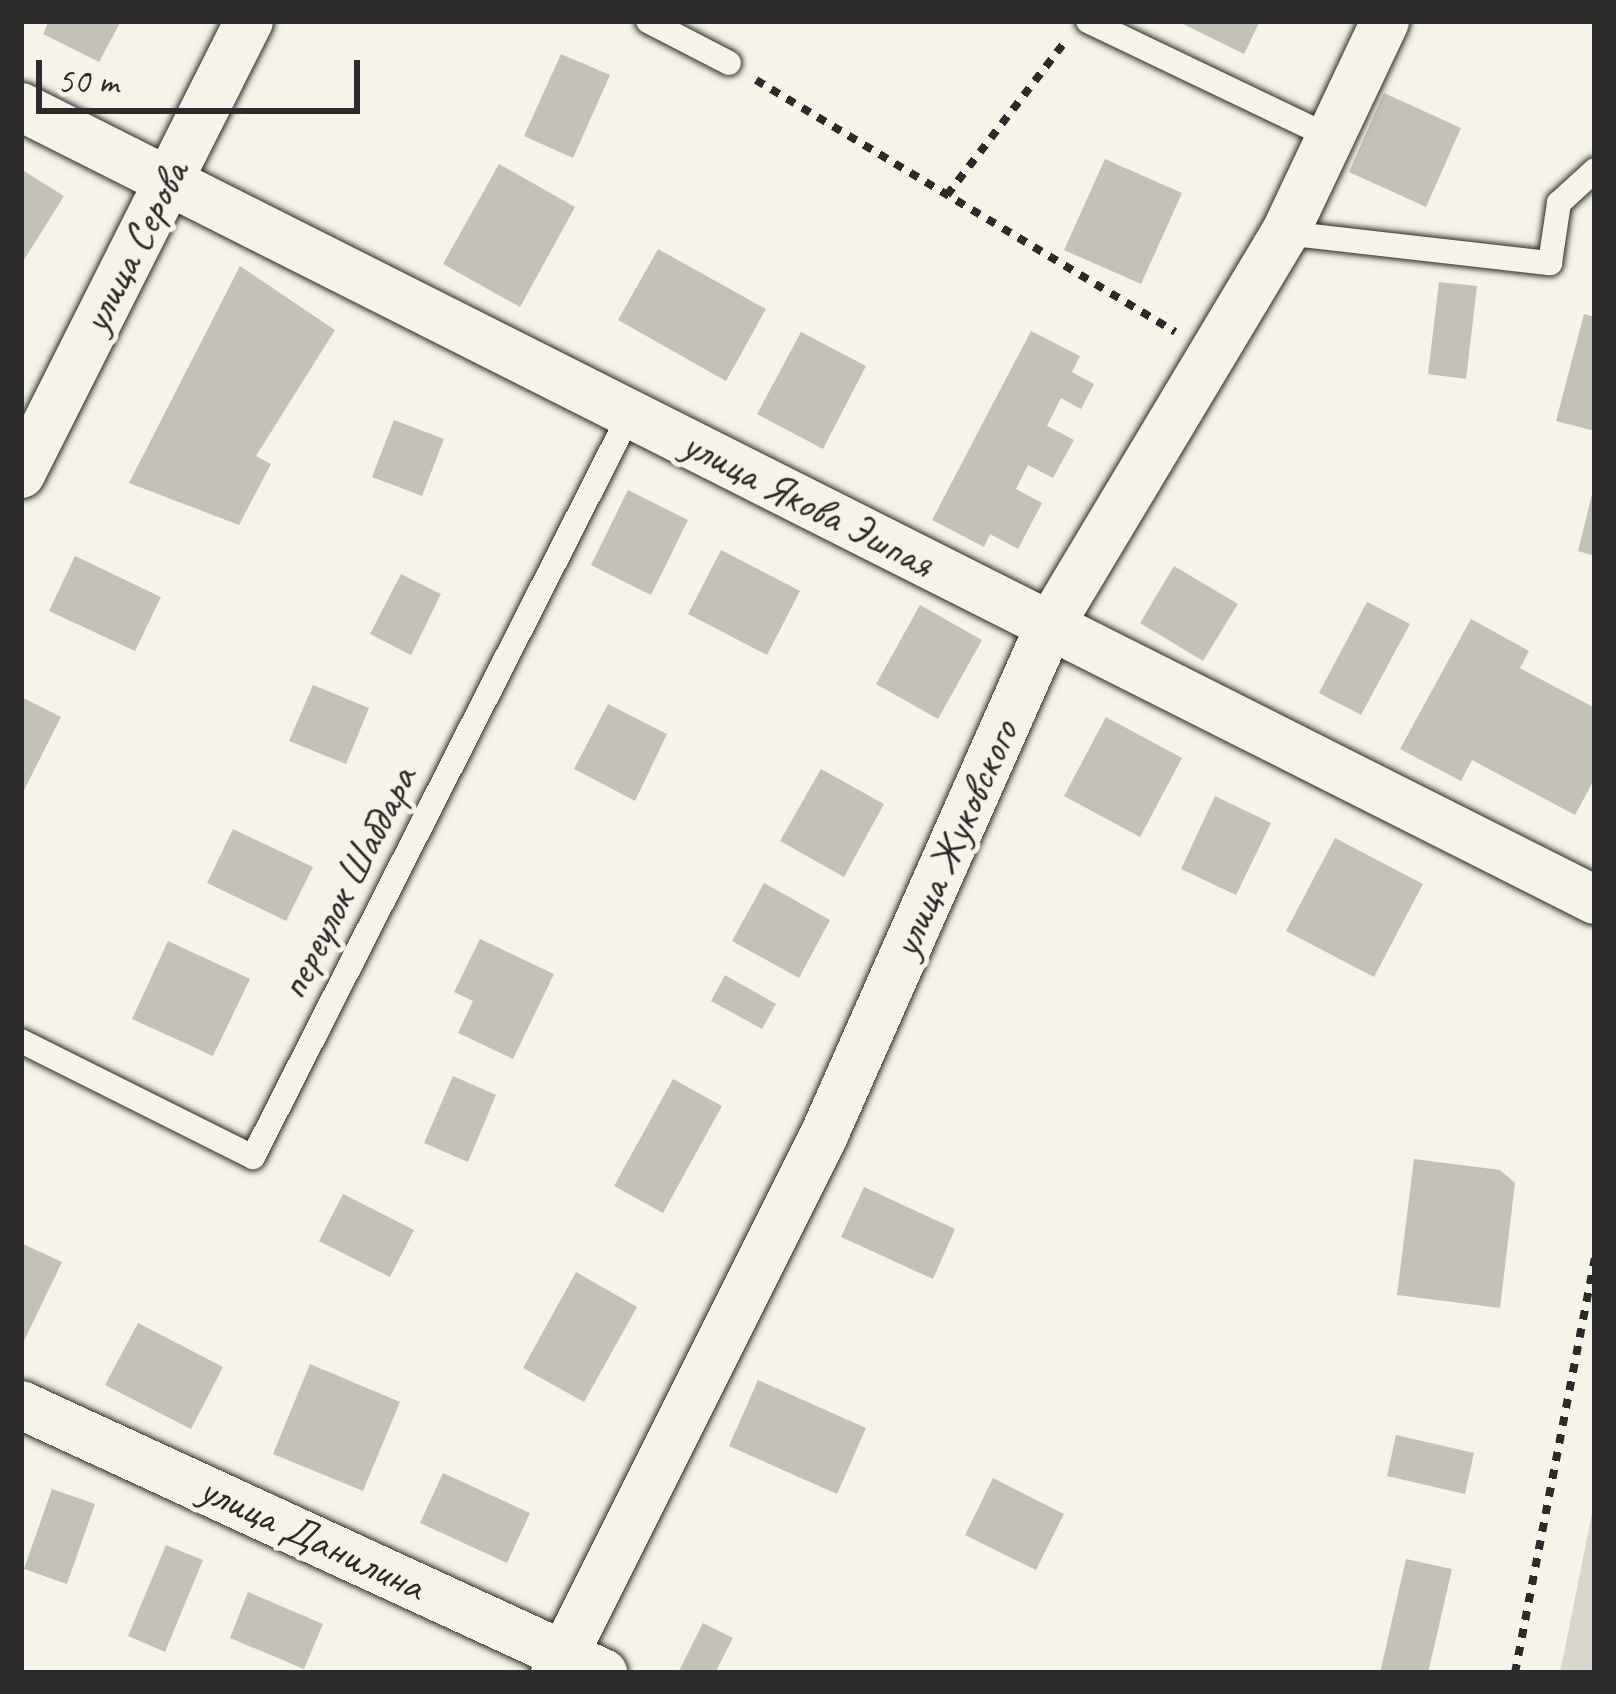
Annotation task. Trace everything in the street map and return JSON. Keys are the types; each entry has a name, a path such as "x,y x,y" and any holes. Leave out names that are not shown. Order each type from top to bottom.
{"street":[{"name":"улица Серова","path":"21,474 249,21"},
{"name":"улица Жуковского","path":"574,1667 824,1135 1049,627 1285,233 1385,21"},
{"name":"улица Якова Эшпая","path":"21,107 1595,900"},
{"name":"улица Данилина","path":"21,1405 574,1667"}],"lane":[{"path":"648,21 729,63"},
{"path":"1084,21 1330,137"},
{"path":"1285,233 1550,263 1559,203 1595,170"},
{"name":"переулок Шабдара","path":"21,1041 253,1157 630,414"}],"path":[{"path":"947,194 1084,21"},
{"path":"729,63 1213,354"},
{"path":"1515,1673 1595,1259"}],"shaded area":[{"path":"1595,1498 1595,1673 1560,1673"}],"building":[{"path":"49,21 121,21 99,62 43,34"},
{"path":"1177,21 1260,21 1244,54"},
{"path":"561,54 610,75 573,158 524,136"},
{"path":"1384,93 1461,128 1426,207 1349,172"},
{"path":"1105,159 1182,193 1141,284 1064,250"},
{"path":"499,164 575,207 520,307 443,264"},
{"path":"24,171 64,196 24,260 21,258"},
{"path":"658,249 766,309 726,381 618,320"},
{"path":"240,266 335,330 256,456 271,464 239,525 129,483"},
{"path":"1439,282 1477,286 1466,379 1428,374"},
{"path":"1584,314 1595,317 1595,431 1556,421"},
{"path":"1031,331 1080,356 1072,372 1094,384 1081,409 1061,398 1047,426 1074,440 1053,478 1028,465 1016,489 1042,503 1018,549 990,534 984,547 932,520"},
{"path":"801,332 866,366 823,449 757,414"},
{"path":"394,420 444,439 422,496 372,477"},
{"path":"628,490 688,520 651,595 591,565"},
{"path":"1595,490 1595,556 1578,551"},
{"path":"721,550 800,591 767,655 688,614"},
{"path":"75,556 161,597 135,651 49,611"},
{"path":"1174,566 1238,604 1203,661 1140,623"},
{"path":"401,574 441,594 411,655 370,634"},
{"path":"1367,602 1410,624 1361,715 1319,693"},
{"path":"920,605 982,640 938,719 876,684"},
{"path":"1471,619 1529,651 1520,668 1595,708 1595,778 1575,815 1472,760 1461,781 1400,749"},
{"path":"313,685 369,708 346,764 289,741"},
{"path":"21,697 61,717 21,796"},
{"path":"608,704 667,734 635,801 574,769"},
{"path":"1106,717 1182,758 1140,837 1064,796"},
{"path":"821,769 884,804 844,877 780,841"},
{"path":"1215,796 1271,823 1236,895 1181,869"},
{"path":"233,829 313,867 286,921 207,883"},
{"path":"1335,838 1423,884 1374,977 1286,931"},
{"path":"764,883 830,920 799,978 732,941"},
{"path":"480,939 554,974 513,1059 458,1033 473,1001 454,992"},
{"path":"168,941 250,979 213,1056 132,1019"},
{"path":"725,975 776,1004 762,1029 711,1001"},
{"path":"453,1076 496,1095 468,1162 424,1143"},
{"path":"673,1079 722,1106 663,1213 614,1186"},
{"path":"1414,1159 1500,1170 1515,1183 1500,1308 1397,1295"},
{"path":"864,1187 955,1229 933,1279 841,1237"},
{"path":"343,1194 414,1230 390,1277 319,1241"},
{"path":"21,1243 62,1262 21,1347"},
{"path":"576,1272 637,1307 584,1402 523,1368"},
{"path":"138,1323 223,1367 191,1429 105,1385"},
{"path":"310,1364 400,1402 363,1491 273,1454"},
{"path":"758,1380 866,1428 837,1494 729,1446"},
{"path":"1396,1435 1474,1453 1465,1494 1387,1476"},
{"path":"443,1473 530,1513 507,1563 420,1523"},
{"path":"993,1478 1064,1514 1036,1570 965,1535"},
{"path":"52,1489 95,1504 67,1584 24,1569"},
{"path":"166,1545 203,1560 165,1652 128,1636"},
{"path":"1406,1559 1452,1569 1428,1673 1380,1673"},
{"path":"248,1592 323,1624 304,1669 230,1638"},
{"path":"703,1623 733,1638 715,1673 678,1673"}]}
